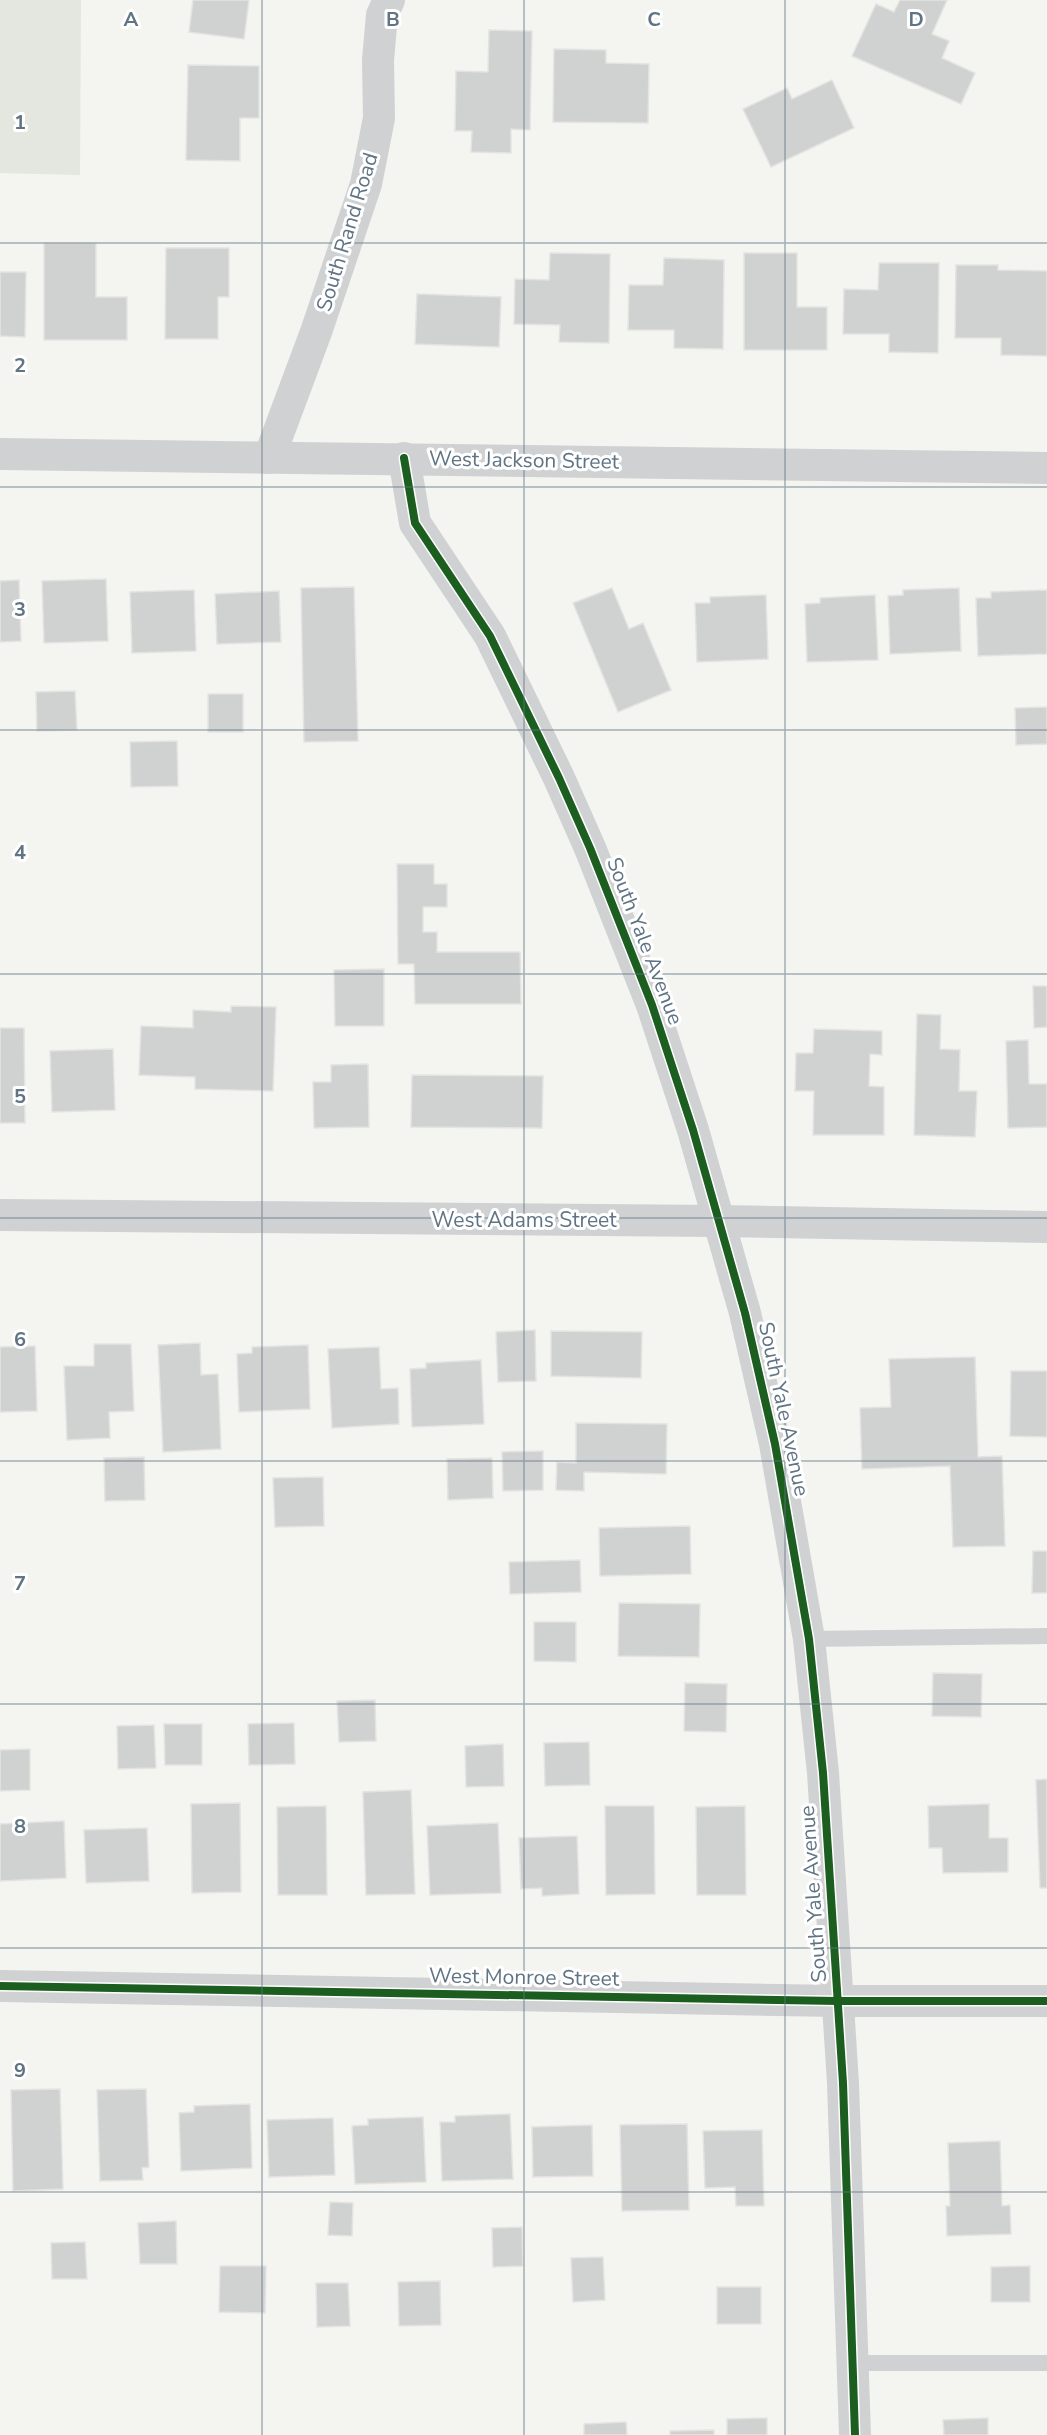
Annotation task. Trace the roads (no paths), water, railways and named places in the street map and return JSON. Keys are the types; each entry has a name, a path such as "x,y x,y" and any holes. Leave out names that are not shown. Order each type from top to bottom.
{"street":[{"name":"South Rand Road","path":"269,458 316,332 366,184 379,118 378,60 382,15 389,0"},
{"name":"West Jackson Street","path":"0,454 1047,468"},
{"name":"South Yale Avenue","path":"404,458 415,523 490,636 559,778 590,848 652,1005 693,1130 745,1313 775,1444 808,1639 823,1773 843,2083 855,2435"},
{"name":"West Adams Street","path":"0,1215 719,1221 1047,1227"},
{"name":"West Monroe Street","path":"0,1986 838,2001 1047,2001"}],"lane":[{"path":"808,1639 1047,1636"},
{"path":"853,2363 1047,2363"}]}
